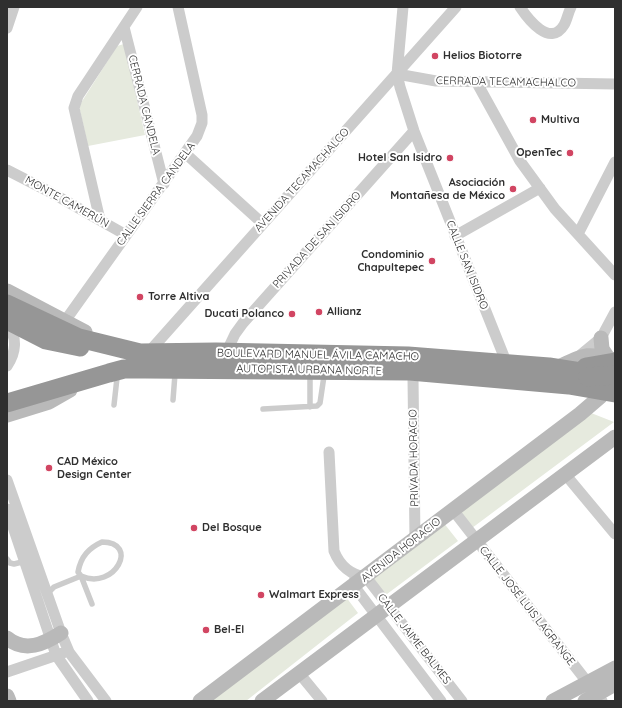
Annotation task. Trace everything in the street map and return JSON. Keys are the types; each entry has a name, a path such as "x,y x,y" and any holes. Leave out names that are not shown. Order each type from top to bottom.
{"highway":[{"name":"BOULEVARD MANUEL ÁVILA CAMACHO","path":"7,304 79,338 147,354 226,353 408,356 555,367 614,366"},
{"path":"7,313 35,318"},
{"path":"7,320 56,343 80,347 116,349 147,354"},
{"name":"AUTOPISTA URBANA NORTE","path":"7,392 97,365 147,354 341,358 406,361 588,377 615,383"},
{"path":"588,377 614,366"},
{"name":"AUTOPISTA URBANA NORTE","path":"7,403 124,369 410,371 569,385 610,396"},
{"name":"BOULEVARD MANUEL ÁVILA CAMACHO","path":"7,409 117,378 140,375 175,374 317,375 413,378 610,396"}],"street":[{"path":"7,28 14,7"},
{"path":"100,220 74,108 78,96 137,7"},
{"name":"CALLE SIERRA CANDELA","path":"65,321 186,154 197,136 202,122 202,115 178,7"},
{"path":"397,74 403,7"},
{"name":"AVENIDA TECAMACHALCO","path":"147,354 262,223 456,7"},
{"path":"520,7 539,29 546,33 554,33 564,25 571,7"},
{"name":"CERRADA CANDELA","path":"124,27 164,184"},
{"name":"CERRADA TECAMACHALCO","path":"397,74 436,81 477,83 615,84"},
{"name":"CALLE SAN ISIDRO","path":"397,74 414,131 507,364"},
{"path":"477,83 520,161 555,209 615,275"},
{"name":"PRIVADA DE SAN ISIDRO","path":"226,353 235,334 243,323 414,131"},
{"path":"186,154 262,223"},
{"path":"578,234 615,162"},
{"name":"MONTE CAMERÚN","path":"7,170 50,192 126,235"},
{"path":"455,236 540,188"},
{"name":"BOULEVARD MANUEL ÁVILA CAMACHO","path":"7,292 93,336 147,354"},
{"path":"578,357 601,338 615,312"},
{"path":"7,325 13,334 15,343 14,351 7,366"},
{"path":"601,338 602,349 614,366"},
{"path":"555,367 578,357 592,354 614,366"},
{"name":"PRIVADA HORACIO","path":"413,378 415,539"},
{"name":"BOULEVARD MANUEL ÁVILA CAMACHO","path":"7,415 49,402 70,390"},
{"name":"AVENIDA HORACIO","path":"200,701 358,580 415,539 580,414 610,396"},
{"path":"262,701 615,437"},
{"path":"329,452 334,551 337,559 358,580"},
{"path":"565,474 615,534"},
{"path":"7,480 30,560 37,598 56,636 106,701"},
{"path":"7,509 30,560 48,594 56,636 56,655 88,701"},
{"name":"CALLE JOSÉ LUIS LAGRANGE","path":"453,510 593,695"},
{"name":"CALLE JAIME BALMES","path":"358,580 388,606 462,701"},
{"name":"CALLE JAIME BALMES","path":"358,580 376,615 442,701"},
{"path":"7,638 14,643 27,646 39,645 56,636"},
{"path":"7,672 69,652"},
{"path":"593,695 615,668"},
{"path":"299,673 322,701"},
{"path":"553,701 593,695 615,684"},
{"path":"7,696 9,701"}],"lane":[{"path":"173,400 175,374"},
{"path":"310,407 317,375"},
{"path":"263,409 310,407 320,403 317,375"},
{"path":"114,405 117,378"},
{"path":"37,598 48,594 54,587 81,576 93,579 113,572 120,564 122,559 116,546 110,542 102,542 87,551 81,559 78,572 81,576 92,604"},
{"path":"7,560 14,564 30,560"}],"shaded area":[{"path":"124,44 145,135 88,146 79,106 117,46"},
{"path":"586,411 614,422 472,528 457,507"},
{"path":"443,522 458,541 383,597 369,578"},
{"path":"343,593 358,613 246,701 206,701"}],"place":[{"name":"Helios Biotorre","path":"435,56"},
{"name":"Multiva","path":"533,120"},
{"name":"OpenTec","path":"570,153"},
{"name":"Hotel San Isidro","path":"450,158"},
{"name":"Asociación Montañesa de México","path":"513,189"},
{"name":"Condominio Chapultepec","path":"432,261"},
{"name":"Torre Altiva","path":"140,297"},
{"name":"Allianz","path":"319,312"},
{"name":"Ducati Polanco","path":"292,314"},
{"name":"CAD México Design Center","path":"49,468"},
{"name":"Del Bosque","path":"194,528"},
{"name":"Walmart Express","path":"261,595"},
{"name":"Bel-El","path":"206,630"}]}
